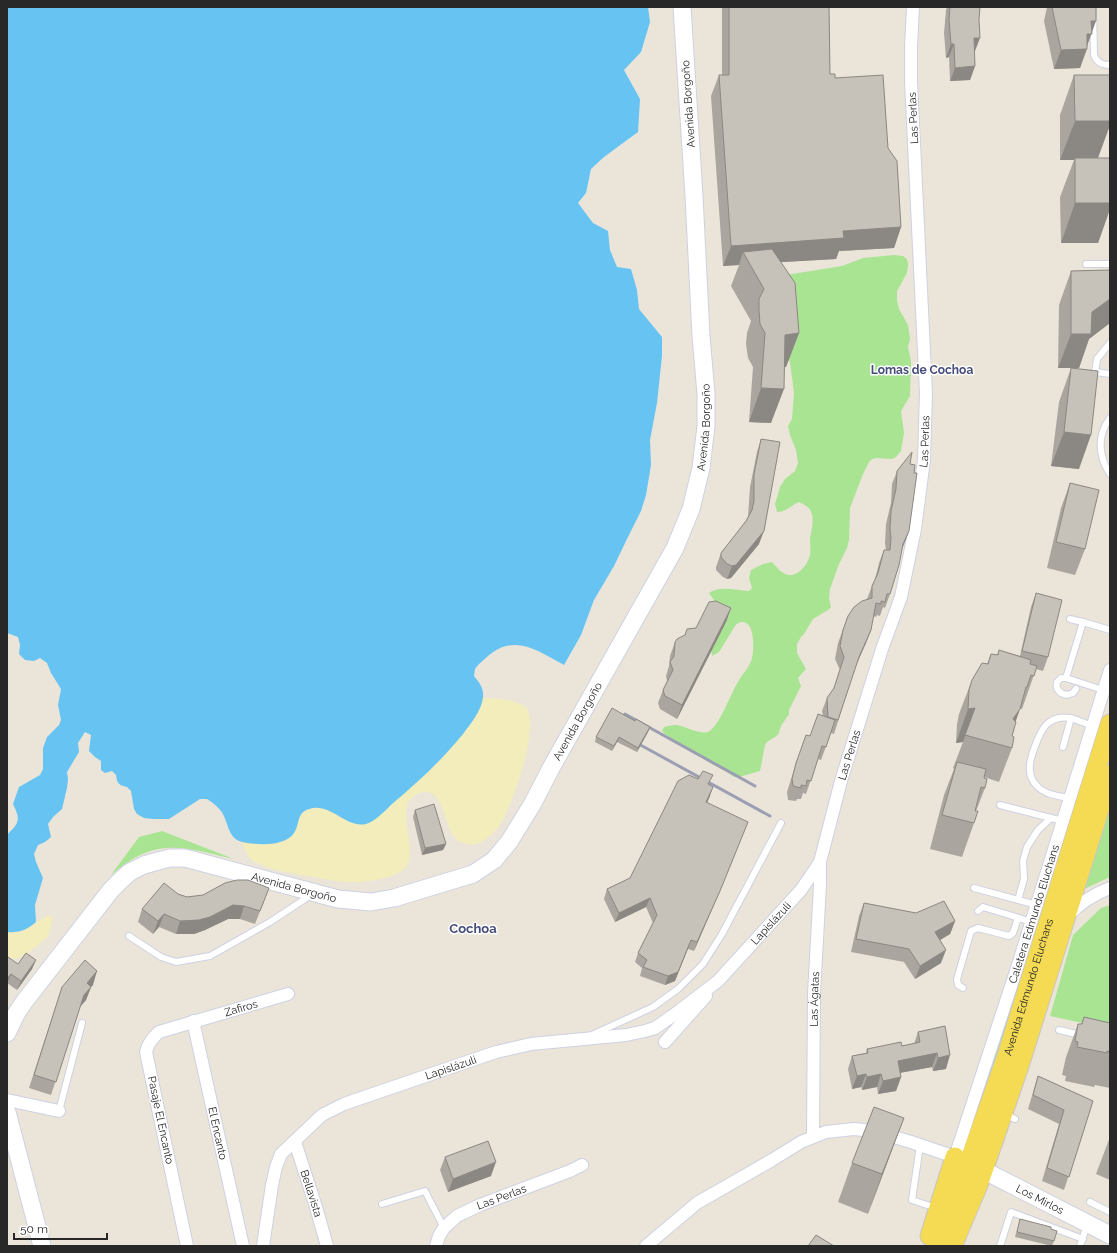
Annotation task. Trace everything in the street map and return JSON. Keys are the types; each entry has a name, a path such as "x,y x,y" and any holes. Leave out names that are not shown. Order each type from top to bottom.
{"main road":[{"name":"Avenida Borgoño","path":"7,1033 16,1014 24,1002 111,890 130,872 144,865 170,858 186,858 349,901 371,902 394,898 473,874 494,860 509,842 533,803 551,768 675,548 684,529 697,489 704,447 706,410 682,7"},
{"name":"Avenida Edmundo Eluchans","path":"936,1246 951,1213 1006,1059 1064,822 1101,725"},
{"name":"Avenida Edmundo Eluchans","path":"952,1246 966,1215 969,1164 1009,1116 1019,1066 1110,775"},
{"path":"1064,822 1085,833 1089,842"},
{"path":"7,1112 42,1246"},
{"path":"927,1246 938,1209 969,1164"},
{"name":"Los Mirlos","path":"969,1164 1085,1231 1110,1236"}],"street":[{"name":"Las Perlas","path":"820,862 841,781 882,649 900,597 909,563 921,494 926,425 926,393 911,81 910,47 913,7"},
{"name":"Caletera Edmundo Eluchans","path":"969,1164 1037,905 1064,822 1070,798 1101,725 1103,690 1110,670"},
{"name":"Lapislázuli","path":"665,1042 801,890 820,862"},
{"name":"Las Ágatas","path":"812,1136 814,994 820,862"},
{"path":"1065,918 1082,903 1110,888"},
{"name":"Lapislázuli","path":"263,1246 276,1167 281,1154 322,1115 344,1104 496,1052 531,1044 645,1032 655,1028 718,981"},
{"name":"Zafiros","path":"193,1021 288,994"},
{"name":"Pasaje El Encanto","path":"187,1246 146,1052 148,1044 159,1032 193,1021"},
{"name":"El Encanto","path":"193,1021 242,1246"},
{"path":"7,1100 59,1112"},
{"path":"646,1246 697,1203 812,1136 840,1129 864,1129 920,1145 969,1164"},
{"name":"Bellavista","path":"295,1142 327,1246"},
{"name":"Las Perlas","path":"436,1246 439,1236 444,1228 452,1219 464,1212 570,1171 582,1164"}],"lane":[{"path":"1094,7 1094,55 1099,63 1110,66"},
{"path":"1086,264 1110,264"},
{"path":"1110,343 1097,359 1095,372 1110,374"},
{"path":"1110,418 1104,426 1100,444 1102,461 1110,474"},
{"path":"1070,619 1110,630"},
{"path":"1066,678 1082,622"},
{"path":"1076,689 1073,693 1064,695 1058,691 1057,682 1061,678 1066,678 1103,690"},
{"path":"1070,798 1038,788 1031,778 1029,765 1042,731 1050,722 1060,718 1071,718 1101,725"},
{"path":"1062,747 1071,718"},
{"path":"1000,805 1064,822"},
{"path":"1018,900 1024,879 1023,861 1027,847 1038,830 1064,822"},
{"path":"585,1038 653,1007 678,989 703,964 722,934 781,823"},
{"path":"974,888 1037,905"},
{"path":"129,936 161,957 176,962 210,956 270,922 315,892"},
{"path":"978,911 983,907 1032,922"},
{"path":"963,988 958,985 957,979 971,930 978,928 1009,936 1012,933 1018,918"},
{"path":"59,1112 82,1023"},
{"path":"1059,1030 1088,1037"},
{"path":"920,1145 912,1200 938,1209"},
{"path":"382,1204 425,1191 444,1228"},
{"path":"1090,1202 1110,1212"},
{"path":"1000,1246 1011,1212 1085,1231 1080,1246"}],"green space":[{"path":"894,255 903,256 907,259 908,264 907,273 897,291 899,309 908,325 910,339 908,347 911,361 910,396 901,411 904,433 901,451 892,459 876,458 869,462 850,508 849,540 830,589 829,598 831,607 813,619 797,644 797,653 806,669 798,678 801,686 789,710 789,714 781,726 778,735 765,745 760,771 734,777 708,762 698,754 682,746 662,731 664,727 674,725 705,733 712,729 751,661 753,649 752,631 747,623 743,622 735,626 719,652 712,656 711,650 716,603 709,593 718,589 749,591 752,588 749,578 751,570 763,564 772,562 784,573 789,575 796,574 805,566 810,555 810,539 813,522 809,508 799,502 786,510 777,512 775,504 780,487 785,479 795,471 798,463 796,450 788,426 792,419 794,393 790,362 788,358 786,275 842,266 863,258"},
{"path":"1110,796 1110,877 1080,891"},
{"path":"1067,830 1040,935 931,1246 1065,831"},
{"path":"162,831 234,859 190,849 167,848 140,855 127,862 111,875 139,837"},
{"path":"1110,905 1110,1029 1050,1016 1073,935 1101,908"}],"sand":[{"path":"483,698 512,701 522,705 526,708 530,717 530,730 528,747 518,783 506,814 494,832 478,844 473,845 459,841 449,826 438,799 433,794 424,792 418,793 408,802 406,819 410,849 409,859 406,867 397,874 363,882 345,882 283,872 272,869 250,858 242,842 272,844 288,839 293,835 301,816 309,809 326,809 339,817 380,815 472,723"},
{"path":"48,915 53,918 48,937 27,954 16,959 7,957 7,932 21,932"}],"water":[{"path":"7,7 648,7 650,22 641,52 624,70 640,99 638,132 604,157 591,169 586,193 578,203 593,223 608,231 610,250 617,267 631,269 637,290 639,309 662,337 662,356 657,403 650,440 651,465 646,495 641,511 614,566 594,600 581,635 564,665 545,654 526,647 517,645 498,649 488,656 475,669 474,676 482,688 483,697 481,707 473,721 455,744 438,762 380,816 369,823 359,825 345,820 324,809 309,809 300,816 296,830 290,838 270,844 248,843 237,840 231,833 224,815 207,799 200,799 169,819 144,818 137,814 134,809 131,791 127,787 118,783 116,775 112,771 105,773 101,770 101,761 89,751 91,735 85,732 78,743 79,752 67,772 67,788 62,809 48,824 51,837 38,845 34,854 43,878 35,905 36,922 23,930 11,932 7,932 7,835 18,821 13,804 19,787 40,775 43,769 43,748 47,737 59,725 61,720 58,705 61,689 51,673 47,663 40,658 34,661 25,660 19,654 20,645 18,637 7,633"}],"building":[{"path":"729,7 829,7 830,74 835,74 835,78 883,75 888,148 897,161 901,227 843,231 844,238 731,246 719,75 729,75"},
{"path":"950,7 980,7 980,38 974,38 975,66 955,68 954,44 951,44 949,20"},
{"path":"1052,7 1096,7 1096,21 1091,21 1092,34 1087,34 1087,49 1061,50"},
{"path":"1074,75 1110,75 1110,121 1075,121"},
{"path":"1075,158 1110,158 1110,203 1075,203"},
{"path":"772,249 795,283 799,333 785,335 784,389 761,388 765,333 760,324 759,299 764,289 743,252"},
{"path":"1110,270 1110,299 1092,312 1091,334 1071,334 1071,271"},
{"path":"1071,368 1098,371 1091,435 1064,432"},
{"path":"761,439 780,442 764,531 736,565 732,566 727,564 721,557 721,553 746,521 752,510 754,501 754,474"},
{"path":"912,452 910,464 915,465 914,473 917,473 909,531 903,544 899,565 890,594 887,594 885,602 881,601 881,604 876,603 871,630 859,657 838,720 828,717 827,698 834,688 844,657 840,646 843,630 848,616 854,607 862,601 872,598 872,586 878,573 884,550 890,550 891,511 896,489 897,471"},
{"path":"1070,483 1099,490 1085,549 1056,542"},
{"path":"1036,593 1062,600 1048,657 1022,651"},
{"path":"716,601 731,608 682,705 665,696 663,690 673,670 670,662 674,656 675,642 677,639 685,635 687,629 696,628 709,602"},
{"path":"999,650 1031,660 1030,664 1037,666 1034,676 1031,675 1026,687 1020,709 1013,719 1016,722 1012,736 1014,737 1012,748 965,735 975,708 968,709 969,690 972,680 982,663 988,664 991,654 998,655"},
{"path":"612,708 635,721 636,719 650,727 638,748 619,737 614,746 596,737"},
{"path":"818,714 835,720 826,747 822,746 811,781 807,780 806,786 801,785 801,788 793,786 792,779 796,763 806,735 810,736"},
{"path":"957,762 986,769 984,778 987,779 985,788 981,787 975,811 978,811 974,823 942,815"},
{"path":"703,771 713,775 708,784 713,787 706,802 748,822 720,891 697,942 691,940 678,972 668,976 643,967 647,960 638,953 657,915 650,898 619,913 607,889 630,878 678,781 689,775 698,779"},
{"path":"434,804 446,844 425,848 415,810"},
{"path":"237,880 248,880 269,888 260,911 244,906 233,905 210,917 199,920 180,921 164,914 158,921 142,909 164,883 178,894 187,897 203,895 225,883"},
{"path":"944,901 955,921 935,932 946,950 920,966 909,949 856,939 864,903 916,913"},
{"path":"26,953 36,960 21,981 11,974 7,979 7,958 8,957 18,964"},
{"path":"85,960 97,971 87,983 91,987 84,995 56,1082 34,1075 62,987"},
{"path":"1084,1017 1110,1023 1110,1052 1107,1051 1107,1053 1077,1047 1078,1042 1075,1041 1078,1024 1082,1024"},
{"path":"945,1026 950,1055 938,1058 937,1053 898,1061 901,1077 883,1081 881,1074 867,1077 866,1074 857,1076 852,1056 868,1053 867,1049 901,1042 902,1046 920,1042 918,1032"},
{"path":"1038,1076 1093,1101 1069,1177 1047,1168 1064,1110 1033,1095"},
{"path":"874,1107 904,1118 882,1174 852,1163"},
{"path":"488,1141 496,1162 453,1179 445,1157"},
{"path":"1020,1219 1051,1227 1051,1229 1057,1231 1054,1241 1017,1232"},
{"path":"816,1235 834,1246 808,1246"}],"railway":[{"path":"625,714 755,786"},
{"path":"635,742 770,816"}],"district":[{"name":"Lomas de Cochoa","path":"922,370"},
{"name":"Cochoa","path":"473,928"}]}
